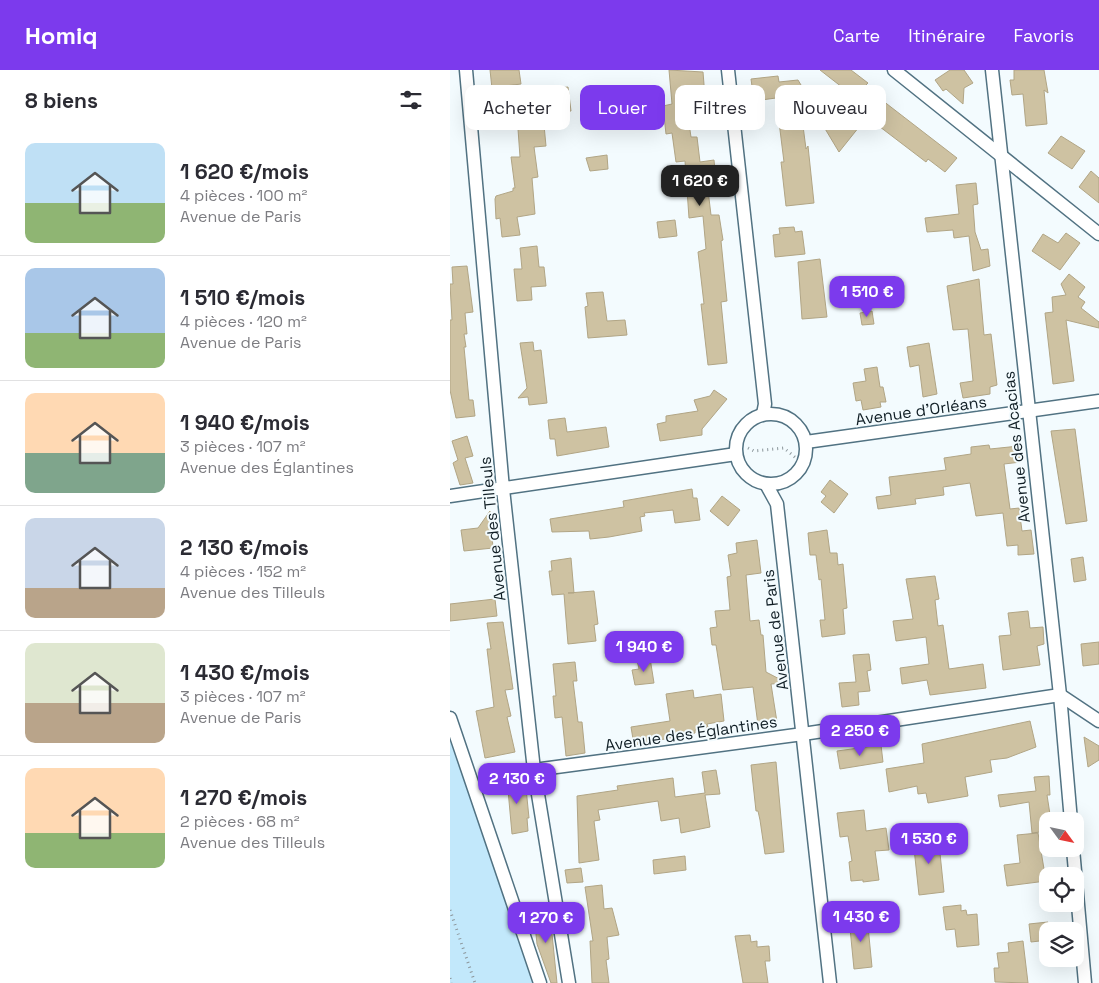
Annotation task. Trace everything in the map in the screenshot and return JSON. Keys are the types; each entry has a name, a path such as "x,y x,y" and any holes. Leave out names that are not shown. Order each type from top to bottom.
{"street":[{"name":"Avenue des Tilleuls","path":"466,70 503,489 534,770 569,983"},
{"path":"728,70 765,404 763,414"},
{"path":"894,70 1099,234"},
{"name":"Avenue des Acacias","path":"992,70 1060,695 1070,812"},
{"name":"Avenue d'Orléans","path":"806,442 1099,400"},
{"path":"763,414 775,414 790,420 802,432 806,442 807,453 803,464 788,480 766,484 755,481 739,465 736,448 745,424 763,414"},
{"path":"450,496 503,489 736,448"},
{"name":"Avenue de Paris","path":"766,484 777,504 830,983"},
{"path":"1060,695 1099,721"},
{"name":"Avenue des Églantines","path":"534,770 803,734 1060,695"},
{"path":"450,718 540,983"},
{"path":"1074,858 1085,983"}],"path":[{"path":"736,448 754,451 784,448 803,464"},
{"path":"450,910 475,983"},
{"path":"450,978 451,983"}],"shaded area":[{"path":"450,741 516,924 534,983 450,983"}],"building":[{"path":"490,70 519,70 521,84 492,85"},
{"path":"669,70 703,72 704,85 675,85 675,130 690,130 691,137 697,137 700,162 714,160 716,181 707,182 711,215 719,215 723,240 721,241 727,301 721,302 727,363 708,365 701,304 704,304 698,252 706,249 703,216 689,218 685,161 676,162 672,133 666,134 665,106 672,104"},
{"path":"820,70 851,70 868,83 866,85 839,85"},
{"path":"950,70 964,70 973,83 964,88 963,104 946,89 943,91 935,80"},
{"path":"1014,70 1044,70 1048,93 1044,90 1047,124 1026,126 1023,94 1012,95 1010,80 1014,80"},
{"path":"778,76 779,82 798,80 801,85 775,85 775,98 765,100 765,85 752,85 751,79"},
{"path":"886,103 957,158 945,172 928,159 926,162 884,130 886,130"},
{"path":"518,130 544,130 546,146 534,147 538,177 532,178 535,214 517,217 520,235 502,237 500,218 496,219 495,199 496,196 513,191 513,188 515,188 511,157 520,157"},
{"path":"780,130 804,130 806,149 808,146 814,203 786,206 781,162 784,162"},
{"path":"826,130 857,130 839,152"},
{"path":"1061,136 1085,151 1072,169 1048,153"},
{"path":"607,155 608,169 590,171 586,158"},
{"path":"1091,171 1099,178 1099,203 1079,187"},
{"path":"976,183 978,204 973,205 975,232 981,250 988,249 990,266 973,271 969,236 954,238 953,230 927,232 925,218 959,214 956,185"},
{"path":"675,220 677,236 659,238 657,222"},
{"path":"794,227 795,232 802,231 805,254 775,257 773,235 780,234 779,228"},
{"path":"1066,233 1080,243 1060,270 1032,251 1043,234 1058,243"},
{"path":"537,246 539,267 544,267 546,286 531,287 532,300 517,301 514,269 522,269 520,248"},
{"path":"820,259 827,317 802,319 798,262"},
{"path":"467,266 473,312 465,313 467,334 464,334 466,347 464,347 469,400 473,400 475,416 456,418 450,390 450,320 452,320 450,284 453,284 452,267"},
{"path":"1069,274 1085,287 1078,297 1085,302 1081,308 1099,322 1099,328 1066,320 1074,381 1053,384 1045,313 1053,312 1052,297 1066,295 1061,284"},
{"path":"901,279 903,296 887,298 885,281"},
{"path":"979,279 984,335 991,334 997,385 990,387 990,394 963,398 960,383 973,381 968,329 953,330 947,286"},
{"path":"603,292 607,321 625,320 627,335 588,338 585,307 588,306 586,293"},
{"path":"872,311 874,324 862,325 860,313"},
{"path":"533,342 534,351 541,350 547,403 529,405 528,397 518,398 527,388 520,343"},
{"path":"929,343 937,394 923,397 919,365 910,367 907,347"},
{"path":"877,367 880,387 883,387 886,402 880,402 881,407 863,410 861,400 856,401 853,383 866,381 864,369"},
{"path":"714,390 727,399 702,429 702,435 660,441 657,424 666,422 666,416 698,411 694,400 710,396"},
{"path":"565,418 567,432 606,427 609,447 557,456 555,439 550,439 548,420"},
{"path":"1075,429 1087,521 1066,524 1051,431"},
{"path":"467,436 473,456 465,458 473,483 460,485 453,463 458,460 452,441"},
{"path":"989,445 990,449 1019,446 1021,462 1004,464 1010,509 1019,508 1022,531 1031,530 1034,554 1018,555 1018,545 1007,546 1003,513 976,516 970,483 943,487 944,495 915,499 916,504 878,509 876,497 891,495 889,477 946,470 944,458 971,454 971,447"},
{"path":"830,480 848,494 834,513 821,502 826,496 821,492"},
{"path":"692,489 693,498 697,498 700,520 675,523 673,510 644,513 645,516 640,517 642,531 609,537 590,539 589,531 552,532 550,519 624,507 623,501"},
{"path":"722,496 740,510 728,526 710,511"},
{"path":"490,511 493,548 464,551 461,530 478,528"},
{"path":"827,530 830,553 837,553 838,565 843,564 847,608 843,609 845,634 822,637 820,620 825,620 821,579 819,580 816,555 810,555 808,533"},
{"path":"757,540 761,573 746,575 750,621 759,620 761,635 763,635 766,672 787,683 771,684 777,722 758,725 753,687 723,690 716,645 712,645 710,628 717,627 715,611 730,610 727,577 731,576 728,555 737,553 736,543"},
{"path":"1083,557 1086,580 1074,582 1071,559"},
{"path":"571,558 574,593 594,591 598,624 594,625 596,641 568,644 564,594 552,595 549,571 552,571 551,561"},
{"path":"935,576 939,599 935,600 938,626 943,625 949,669 983,664 986,688 930,695 927,680 902,684 900,668 929,664 926,637 896,641 893,621 913,619 906,579"},
{"path":"495,599 497,616 450,621 450,604"},
{"path":"1028,611 1030,628 1043,627 1044,644 1037,646 1040,665 1003,670 999,636 1011,635 1008,613"},
{"path":"503,622 513,689 505,690 511,716 507,717 515,752 485,758 476,711 494,707 487,649 491,649 487,623"},
{"path":"1099,642 1099,664 1083,666 1081,644"},
{"path":"869,654 871,670 867,671 870,691 858,692 859,705 842,707 839,683 856,682 853,655"},
{"path":"650,658 654,683 635,685 632,670 639,669 637,660"},
{"path":"575,662 577,681 573,681 578,722 582,722 585,753 566,756 562,717 555,718 553,696 556,696 553,664"},
{"path":"693,690 694,698 721,694 724,721 707,724 708,727 695,730 695,733 634,745 631,727 670,721 666,694"},
{"path":"1030,721 1036,747 1007,758 990,760 992,772 965,777 968,796 928,803 926,793 918,794 917,786 889,792 886,769 924,763 922,744"},
{"path":"1084,737 1099,746 1099,760 1088,767"},
{"path":"881,745 883,762 840,769 837,751"},
{"path":"776,762 784,852 765,854 760,820 758,811 756,811 751,765"},
{"path":"716,770 720,794 705,795 710,827 681,833 679,818 661,821 658,801 598,810 600,820 594,821 599,860 579,863 577,796 618,790 617,786 673,778 675,797 705,793 702,772"},
{"path":"1049,776 1050,795 1047,795 1050,812 1039,812 1039,832 1032,833 1029,802 1000,807 998,795 1036,791 1034,777"},
{"path":"522,779 523,789 526,788 529,818 527,818 528,831 512,834 508,790 495,782"},
{"path":"864,810 866,831 886,828 889,850 875,851 879,880 851,881 849,862 852,861 848,836 840,837 837,813"},
{"path":"1038,833 1039,858 1042,858 1044,867 1039,867 1039,882 1007,886 1004,865 1020,863 1017,835"},
{"path":"938,834 944,892 919,895 913,839"},
{"path":"685,856 686,870 654,874 653,860"},
{"path":"581,868 583,882 567,883 565,870"},
{"path":"602,885 604,909 612,908 619,935 607,937 609,959 606,960 609,983 592,983 590,941 593,941 585,887"},
{"path":"961,905 961,911 966,910 967,915 977,914 979,945 957,947 955,929 946,930 943,907"},
{"path":"549,914 557,983 551,983 537,944 534,915"},
{"path":"867,916 872,967 854,969 849,918"},
{"path":"1039,923 1039,941 1031,942 1029,924"},
{"path":"750,935 751,942 757,941 757,947 769,946 770,961 765,961 768,983 743,983 735,936"},
{"path":"1023,941 1028,983 995,982 994,968 999,968 997,953 1009,952 1008,943"}]}
